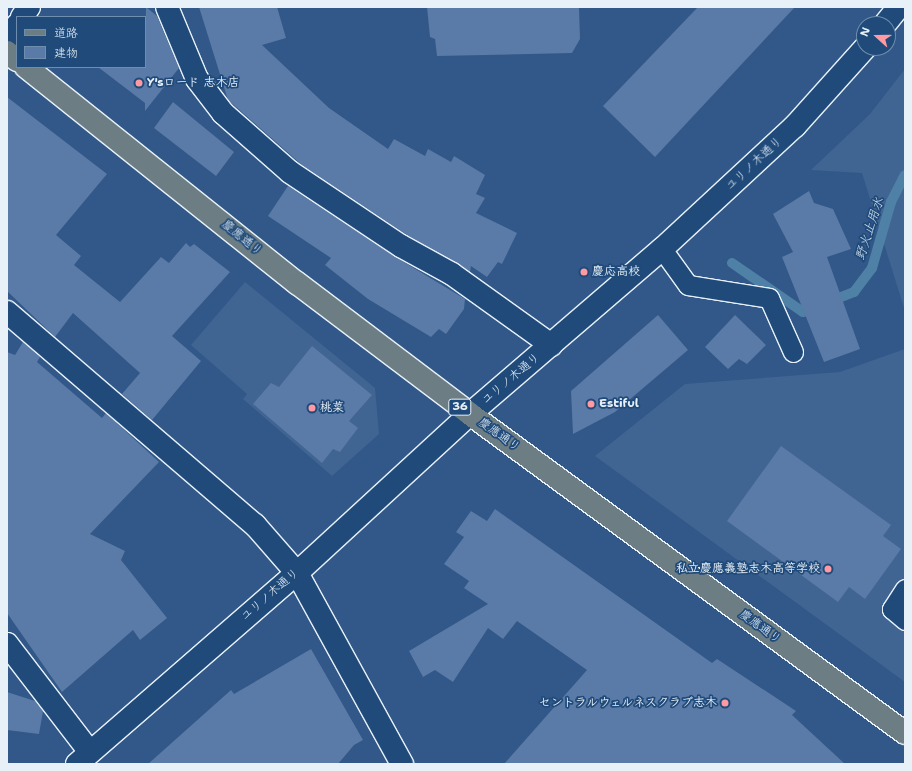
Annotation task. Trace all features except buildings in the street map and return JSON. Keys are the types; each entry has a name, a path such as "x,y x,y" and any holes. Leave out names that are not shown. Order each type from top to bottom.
{"main road":[{"path":"7,52 16,59"},
{"name":"慶應通り","path":"27,68 297,283 470,414 905,733"}],"street":[{"path":"23,16 29,7"},
{"path":"167,7 197,79 223,113 290,172 401,246 452,274 551,345"},
{"path":"892,16 899,7"},
{"path":"7,40 16,26"},
{"name":"ユリノ木通り","path":"84,758 297,573 470,414 662,249 795,126 858,56"},
{"path":"7,312 255,525 297,573 402,764"},
{"path":"7,644 84,758"}],"lane":[{"path":"662,249 688,286 769,298 793,352"},
{"path":"905,589 892,609 905,620"}],"shaded area":[{"path":"905,69 905,311 862,173 811,170 870,114"},
{"path":"245,282 375,388 379,434 332,476 243,399 247,394 191,345"},
{"name":"私立慶應義塾志木高等学校","path":"905,349 905,682 595,456 685,384 840,372"}],"waterway":[{"name":"野火止用水","path":"732,263 803,312 854,292 872,268 891,202 905,175"}],"place":[{"name":"Y'sロード 志木店","path":"139,83"},
{"name":"慶応高校","path":"584,272"},
{"name":"Estiful","path":"591,404"},
{"name":"桃菜","path":"312,408"},
{"name":"私立慶應義塾志木高等学校","path":"828,569"},
{"name":"セントラルウェルネスクラブ志木","path":"725,703"}]}
